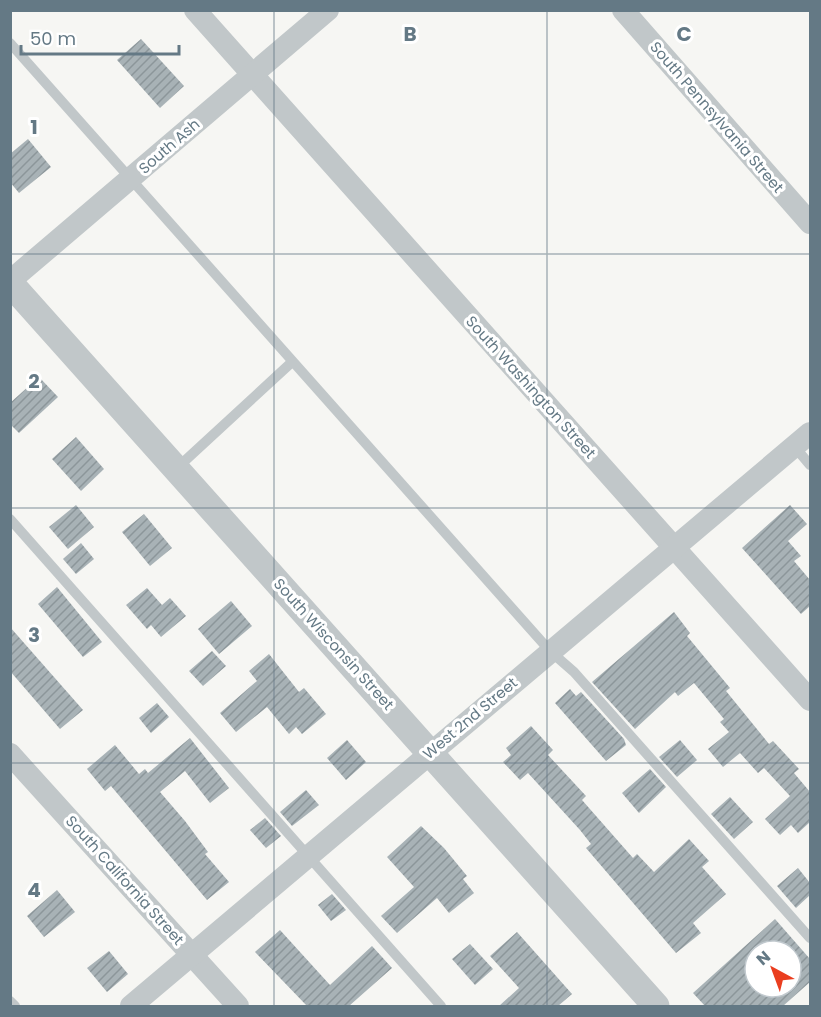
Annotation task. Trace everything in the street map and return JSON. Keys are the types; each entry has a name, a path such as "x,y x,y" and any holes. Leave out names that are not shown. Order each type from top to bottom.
{"street":[{"name":"South Washington Street","path":"195,10 810,700"},
{"name":"South Ash","path":"10,282 328,10"},
{"name":"South Pennsylvania Street","path":"623,10 810,223"},
{"name":"South Wisconsin Street","path":"10,282 656,1006"},
{"name":"West 2nd Street","path":"131,1006 802,439"},
{"name":"South California Street","path":"10,754 238,1006"}],"lane":[{"path":"10,43 550,651 589,689 810,938"},
{"path":"177,468 292,362"},
{"path":"802,439 810,465"},
{"path":"10,519 441,1006"},
{"path":"10,1001 15,1006"}],"building":[{"path":"141,39 184,86 160,108 117,60"},
{"path":"28,139 51,167 19,193 10,182 10,154"},
{"path":"39,377 58,397 19,433 10,424 10,403"},
{"path":"76,437 104,469 81,491 52,459"},
{"path":"76,505 94,527 68,549 49,527"},
{"path":"790,505 807,524 788,541 801,556 794,561 810,580 810,606 801,614 742,548"},
{"path":"144,514 172,548 150,566 122,532"},
{"path":"81,543 94,559 76,574 63,559"},
{"path":"57,587 102,642 83,657 38,604"},
{"path":"147,588 162,605 170,598 186,616 161,637 151,625 147,629 126,605"},
{"path":"231,601 252,626 219,654 198,629"},
{"path":"674,612 690,633 687,636 730,688 726,691 769,744 773,741 799,769 794,773 810,792 810,822 798,833 791,825 780,835 765,819 790,796 764,768 758,773 740,753 723,767 708,749 729,732 720,722 724,719 694,683 678,696 675,692 635,729 592,682"},
{"path":"10,627 83,710 60,729 10,671"},
{"path":"212,651 226,666 203,686 189,671"},
{"path":"269,654 299,692 304,688 326,714 302,734 296,727 289,734 267,707 236,732 220,713 257,681 249,671"},
{"path":"570,689 576,696 581,692 624,739 626,745 606,761 555,703"},
{"path":"157,703 169,717 151,733 139,718"},
{"path":"531,726 553,750 548,755 586,796 582,800 633,858 637,854 654,872 689,839 709,861 702,867 726,894 693,923 701,933 676,953 586,848 591,844 580,830 528,773 520,780 503,762 511,755 506,748"},
{"path":"190,738 229,788 210,803 185,771 160,792 185,821 208,852 205,854 229,882 207,900 111,786 105,791 87,769 115,745 139,774 145,769 148,773"},
{"path":"347,740 366,762 346,780 327,758"},
{"path":"680,740 697,760 677,777 659,757"},
{"path":"650,769 666,787 639,813 622,793"},
{"path":"306,790 319,805 292,826 280,812"},
{"path":"730,797 753,822 734,839 711,814"},
{"path":"265,818 281,836 266,848 250,830"},
{"path":"421,826 444,848 467,876 463,879 474,893 449,913 437,898 397,933 381,916 414,887 387,857"},
{"path":"798,868 810,883 810,895 796,908 777,886"},
{"path":"57,890 75,912 44,937 27,916"},
{"path":"332,894 346,910 331,921 318,905"},
{"path":"775,919 792,939 753,939"},
{"path":"280,930 330,985 372,946 392,968 349,1006 307,1006 255,952"},
{"path":"517,932 572,994 558,1006 499,1006 519,988 490,956"},
{"path":"470,944 493,969 475,985 452,959"},
{"path":"743,948 743,999 791,999 783,1006 705,1006 693,993"},
{"path":"109,951 128,974 107,992 87,968"},
{"path":"803,951 810,959 810,982 803,988"}]}
